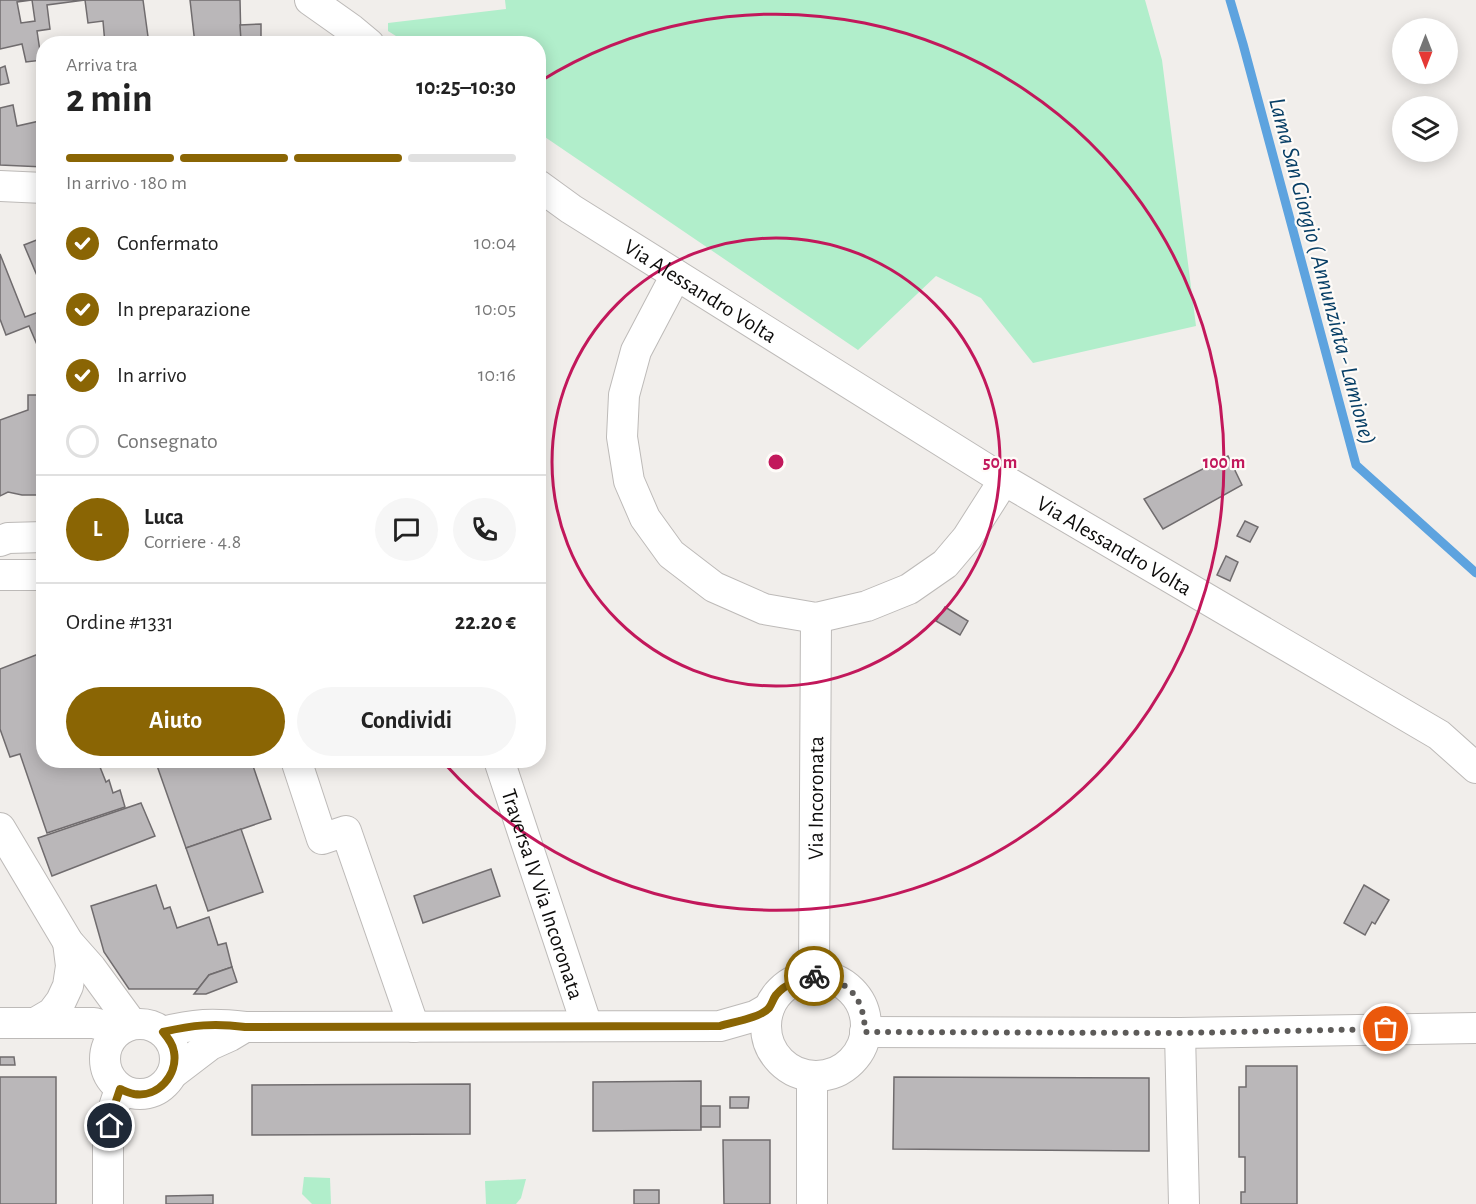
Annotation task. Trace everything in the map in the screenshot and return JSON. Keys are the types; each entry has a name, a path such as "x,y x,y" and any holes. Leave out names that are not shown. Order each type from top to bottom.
{"street":[{"path":"310,0 354,29"},
{"path":"0,186 36,188"},
{"name":"Via Alessandro Volta","path":"546,195 1004,480 1439,735 1476,768"},
{"path":"676,275 636,351 624,395 622,436 629,481 645,518 671,554 714,587 764,609 816,618 867,606 909,589 945,564 967,538 1004,480"},
{"path":"0,541 8,538 36,537"},
{"path":"0,575 36,575"},
{"name":"Via Incoronata","path":"814,976 816,618"},
{"path":"299,768 322,839 346,831 414,1027"},
{"name":"Traversa IV Via Incoronata","path":"502,768 587,1026"},
{"path":"0,828 68,942 91,968 125,1027"},
{"path":"20,1023 52,1013 62,1001 68,986 71,966 68,942"},
{"path":"720,1026 757,1040 772,1051 782,1063 796,1072 812,1076 827,1075 853,1060 861,1047 865,1032 865,1017 860,1003 841,983 828,978 814,976 787,985 776,995 769,1008 766,1029 772,1051"},
{"path":"163,1032 186,1026 218,1024 245,1027 720,1026 755,1016 769,1008"},
{"path":"20,1023 94,1023 125,1027 142,1023 153,1026 163,1032 170,1040 174,1050 175,1062 172,1074"},
{"path":"20,1023 81,1043 105,1060"},
{"path":"125,1027 109,1040 105,1053 105,1066 111,1079 120,1089 133,1094 145,1094 166,1083 172,1074 210,1045 245,1027"},
{"path":"865,1032 1180,1033 1476,1028"},
{"path":"1180,1033 1184,1204"},
{"path":"812,1076 812,1204"},
{"path":"108,1204 108,1139 112,1113 120,1089"}],"green space":[{"path":"505,0 1145,0 1162,60 1196,326 1033,363 981,298 936,276 858,350 546,138 546,36 396,36 388,31 388,23 506,9"},
{"path":"304,1177 330,1178 331,1204 312,1204 302,1194"},
{"path":"526,1179 521,1198 516,1204 486,1204 485,1181"}],"building":[{"path":"0,0 32,0 85,0 47,5 50,29 37,31 36,61 26,62 22,44 0,49","holes":["32,0 35,21 21,23 17,2"]},
{"path":"85,0 143,0 148,36 104,36 103,21 88,23"},
{"path":"190,0 240,0 241,36 194,36"},
{"path":"261,24 261,36 241,36 240,25"},
{"path":"5,66 9,83 0,85 0,68"},
{"path":"13,105 17,126 36,122 36,167 0,165 0,108"},
{"path":"36,240 36,273 24,245"},
{"path":"0,254 25,317 36,313 36,342 29,326 6,335 0,319"},
{"path":"28,395 36,395 36,495 8,492 0,496 0,420 28,410"},
{"path":"1228,456 1242,485 1163,529 1144,499"},
{"path":"1245,521 1258,527 1250,542 1237,536"},
{"path":"1226,556 1238,562 1230,581 1217,575"},
{"path":"945,607 968,621 960,635 936,621"},
{"path":"36,655 36,768 100,768 106,782 109,780 113,793 120,790 125,807 47,833 20,754 10,757 0,729 0,669"},
{"path":"158,768 254,768 271,819 186,848"},
{"path":"141,803 155,836 52,876 38,838"},
{"path":"241,829 263,892 208,911 186,848"},
{"path":"491,869 500,896 423,923 414,896"},
{"path":"156,885 164,909 170,907 177,928 209,917 218,945 226,943 232,967 209,975 198,989 129,989 104,952 91,906"},
{"path":"1364,885 1389,900 1375,924 1372,922 1365,935 1344,923"},
{"path":"232,967 237,982 206,994 194,994 209,975"},
{"path":"0,1057 14,1057 15,1065 0,1065"},
{"path":"1246,1066 1297,1066 1297,1204 1241,1204 1241,1192 1245,1192 1245,1157 1239,1157 1239,1087 1246,1087"},
{"path":"0,1077 56,1077 56,1204 0,1204"},
{"path":"894,1077 1149,1078 1149,1151 893,1149"},
{"path":"701,1081 701,1130 593,1131 593,1082"},
{"path":"470,1084 470,1134 252,1135 252,1085"},
{"path":"730,1097 749,1097 748,1108 730,1108"},
{"path":"701,1106 720,1106 720,1127 701,1127"},
{"path":"723,1140 770,1140 770,1204 724,1204"},
{"path":"634,1190 659,1190 659,1204 634,1204"},
{"path":"213,1195 213,1204 166,1204 166,1196"}],"waterway":[{"name":"Lama San Giorgio ( Annunziata - Lamione)","path":"1230,0 1356,465 1476,573"}],"way so far":[{"path":"814,976 841,983 852,992 860,1003 865,1017 865,1032 1180,1033 1386,1029"}],"route":[{"path":"110,1126 120,1089 133,1094 145,1094 166,1083 172,1074 175,1062 170,1040 163,1032 186,1026 218,1024 245,1027 720,1026 755,1016 769,1008 776,995 787,985 814,976"}]}
